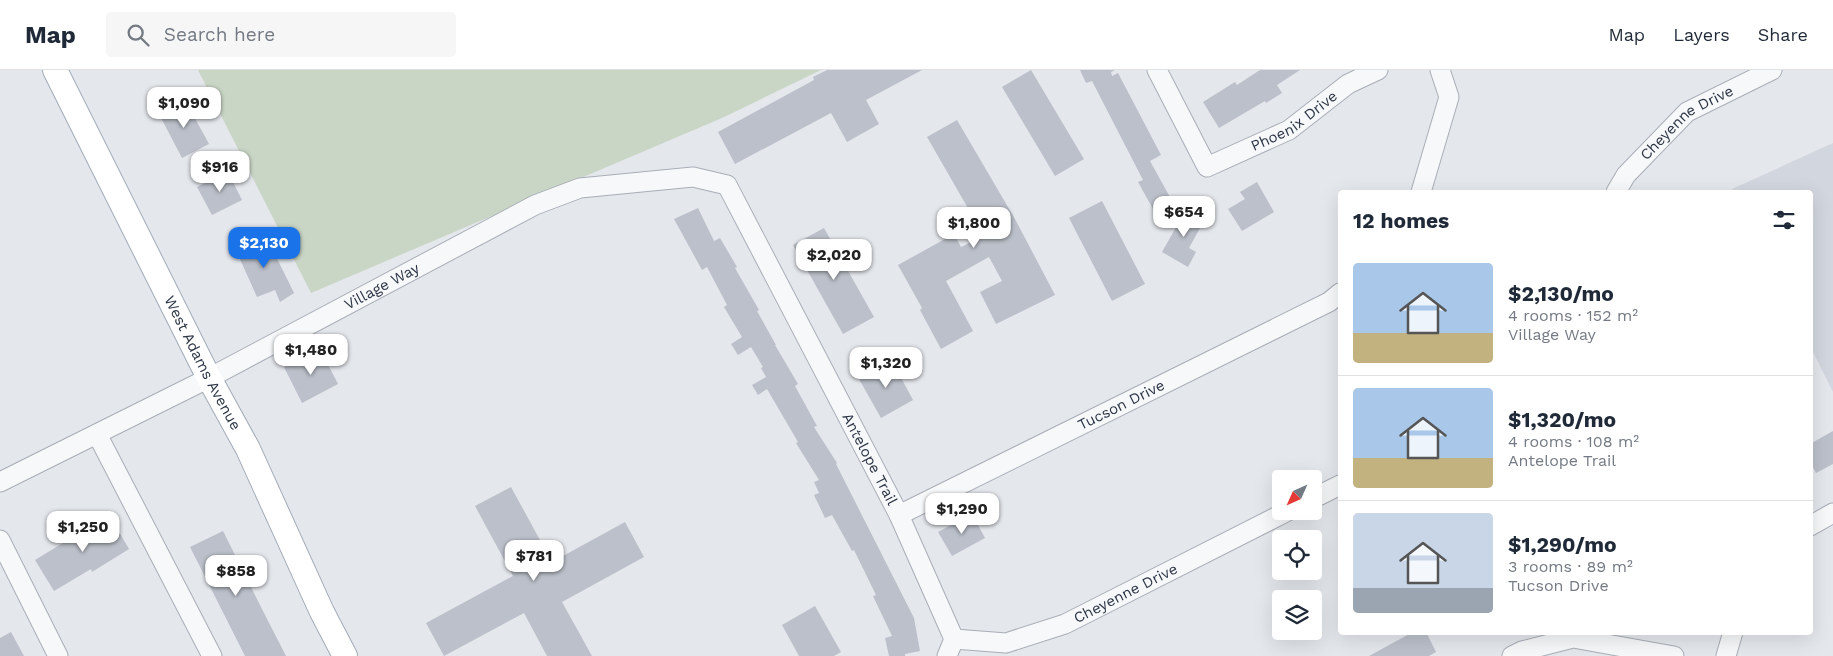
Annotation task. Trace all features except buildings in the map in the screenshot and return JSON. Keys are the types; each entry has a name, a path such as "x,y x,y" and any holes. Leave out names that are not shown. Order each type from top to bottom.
{"main road":[{"name":"West Adams Avenue","path":"56,70 209,378 248,449 322,612 345,656"}],"street":[{"name":"Phoenix Drive","path":"1157,70 1207,167 1289,130 1348,84 1378,70"},
{"path":"1423,190 1449,97 1440,70"},
{"name":"Cheyenne Drive","path":"1617,190 1626,175 1687,112 1772,70"},
{"name":"Village Way","path":"0,482 209,378 535,205 580,188 693,177 727,185"},
{"name":"Antelope Trail","path":"727,185 899,515 951,648"},
{"name":"Tucson Drive","path":"899,515 1329,302 1338,295"},
{"path":"97,434 212,656"},
{"path":"1322,494 1338,486"},
{"path":"1813,524 1833,513"},
{"name":"Cheyenne Drive","path":"951,648 1006,643 1065,624 1272,519"},
{"path":"0,540 58,656"},
{"path":"1726,656 1732,635"},
{"path":"1512,656 1522,651 1573,638 1648,653 1674,656"}],"shaded area":[{"path":"1833,143 1833,392 1813,352 1813,190 1732,189"}],"green space":[{"path":"198,70 821,70 722,118 311,293"}]}
